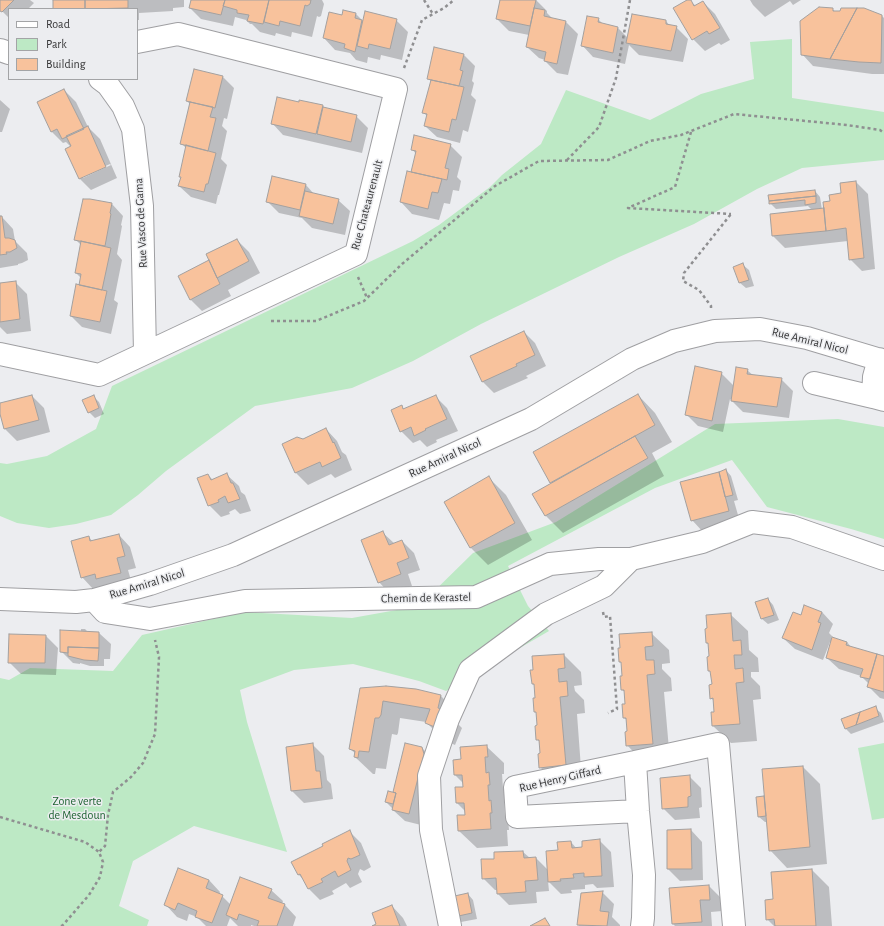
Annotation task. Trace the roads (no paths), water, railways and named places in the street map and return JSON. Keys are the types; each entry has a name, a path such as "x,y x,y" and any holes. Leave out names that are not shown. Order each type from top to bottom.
{"street":[{"name":"Rue Chateaurenault","path":"0,354 100,374 356,254 396,89 178,34 138,42"},
{"name":"Rue Vasco de Gama","path":"101,80 108,86 123,106 132,129 142,206 145,353"},
{"name":"Rue Amiral Nicol","path":"0,598 76,602 94,600 150,584 233,555 531,419 632,360 674,341 715,331 760,329 807,338 882,360"},
{"path":"814,383 879,399 874,377 882,360"},
{"name":"Chemin de Kerastel","path":"94,600 105,612 150,619 245,601 476,597 550,564 599,559 632,559 702,542 752,522 792,527 884,559"},
{"path":"450,926 431,830 429,776 448,719 470,670 546,614 604,586 632,559"},
{"name":"Rue Henry Giffard","path":"638,811 517,817 515,787 718,744 734,926"},
{"path":"635,762 644,875 642,926"}],"park label":[{"name":"Zone verte de Mesdoun","path":"77,808"}]}
